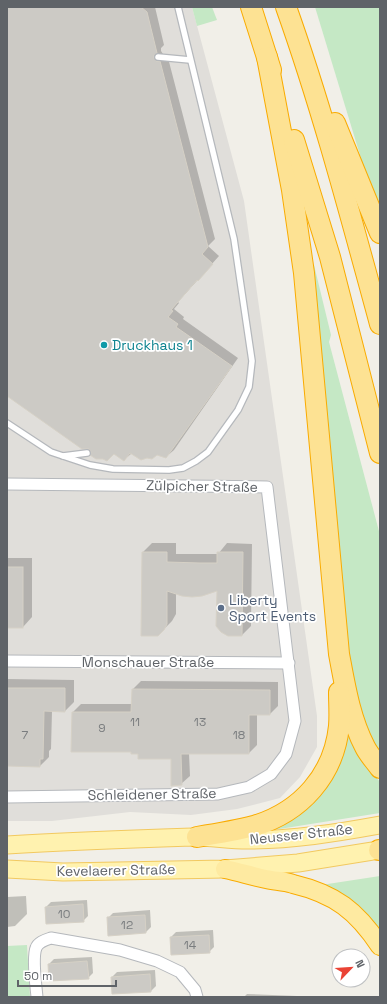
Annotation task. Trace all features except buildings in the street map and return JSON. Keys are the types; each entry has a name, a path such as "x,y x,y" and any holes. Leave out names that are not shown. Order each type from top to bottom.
{"highway":[{"path":"251,7 304,169 330,257 380,453"},
{"path":"286,7 302,50 336,126 380,234"},
{"path":"302,50 380,324"},
{"path":"197,837 254,826 274,819 304,799 320,781 331,758 339,727 339,654 304,273 292,190 267,57"},
{"path":"339,654 355,726 366,749 380,768"},
{"path":"225,869 268,880 291,883 311,888 328,895 344,905 358,917 380,946"}],"main road":[{"name":"Neusser Straße","path":"197,837 246,840 287,838 334,833 380,825"},
{"name":"Kevelaerer Straße","path":"7,845 197,837"},
{"name":"Neusser Straße","path":"225,869 298,863 379,850"},
{"name":"Kevelaerer Straße","path":"7,869 63,872 225,869"}],"street":[{"name":"Zülpicher Straße","path":"7,484 267,487 289,663"},
{"name":"Monschauer Straße","path":"7,661 289,663"},
{"name":"Schleidener Straße","path":"7,797 218,794 249,787 272,774 286,754 295,720 289,663"},
{"path":"37,997 34,958 36,948 42,941 51,938 120,950 157,961 180,972 195,990 197,997"}],"lane":[{"path":"7,423 51,452 90,465 113,470 169,470 183,468 208,452 238,410 249,387 252,361 234,239 178,7"},
{"path":"158,58 190,60"},
{"path":"63,456 87,453"}],"shaded area":[{"path":"7,7 192,7 244,201 317,716 317,747 300,777 280,798 237,809 191,815 130,812 52,821 7,821"}],"green space":[{"path":"192,7 212,7 217,20 197,26"},
{"path":"315,7 380,7 380,205 363,165"},
{"path":"314,265 331,335 329,342 380,535 380,758 373,749 352,686 312,272"},
{"path":"348,733 362,760 380,782 380,813 273,830 272,825"},
{"path":"380,876 380,936 321,885"},
{"path":"27,945 30,997 7,997 7,946"}],"place":[{"name":"Druckhaus 1","path":"104,345"},
{"name":"Liberty Sport Events","path":"221,608"}]}
